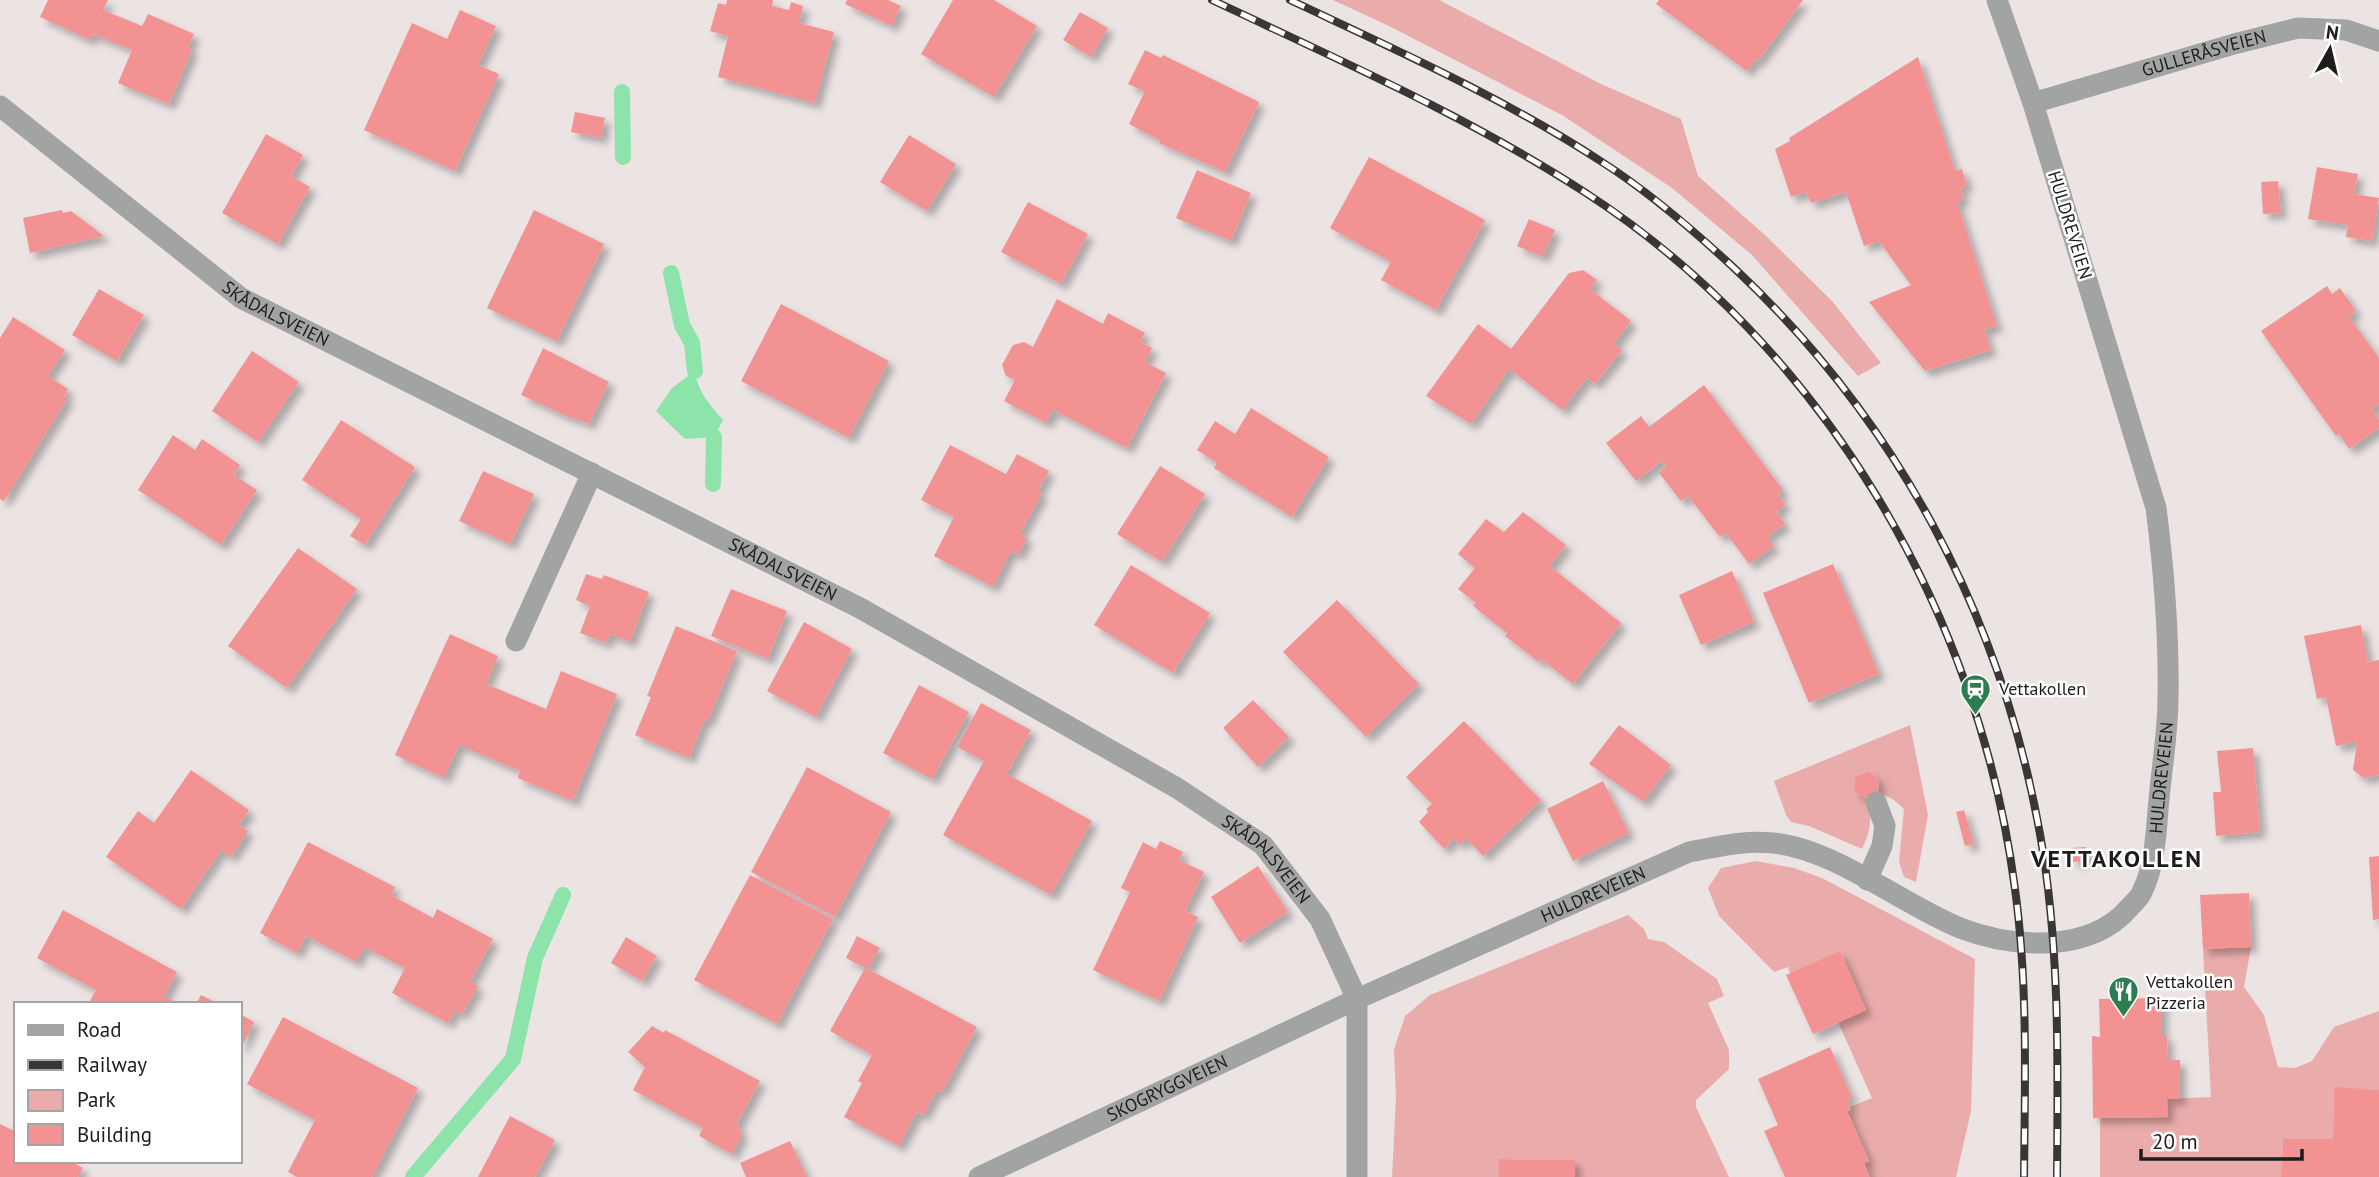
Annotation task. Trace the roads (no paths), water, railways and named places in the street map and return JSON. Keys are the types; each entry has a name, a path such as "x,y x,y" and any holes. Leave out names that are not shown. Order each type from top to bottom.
{"street":[{"name":"HULDREVEIEN","path":"1357,999 1689,852 1736,843 1775,843 1818,854 1960,928 2020,941 2052,942 2094,934 2122,917 2142,894 2154,855 2168,699 2161,552 2156,508 2032,103 1997,0"},
{"name":"GULLERÅSVEIEN","path":"2032,103 2298,28 2346,30 2379,41"},
{"name":"SKÅDALSVEIEN","path":"0,106 241,298 860,608 1177,788 1263,845 1320,919 1357,999 1357,1177"},
{"path":"516,641 592,473"},
{"path":"1867,880 1881,846 1885,826 1876,802"},
{"name":"SKOGRYGGVEIEN","path":"979,1177 1357,999"}],"waterway":[{"path":"622,92 623,157"},
{"path":"671,273 682,325 692,343 695,371"},
{"path":"713,484 714,437"},
{"path":"413,1177 513,1059 535,958 563,895"}],"railway":[{"path":"1212,0 1450,114 1542,165 1586,193 1671,255 1748,327 1816,407 1875,494 1926,587 1966,684 1996,786 2015,889 2022,961 2025,1033 2024,1177"},
{"path":"1290,0 1449,76 1527,117 1602,162 1653,198 1733,267 1791,326 1844,389 1891,455 1933,525 1969,598 1998,674 2022,753 2040,834 2051,919 2056,1005 2057,1177"}],"place":[{"name":"Vettakollen","path":"1976,716"},
{"name":"Vettakollen Pizzeria","path":"2123,1019"}],"district":[{"name":"VETTAKOLLEN","path":"2117,859"}]}
